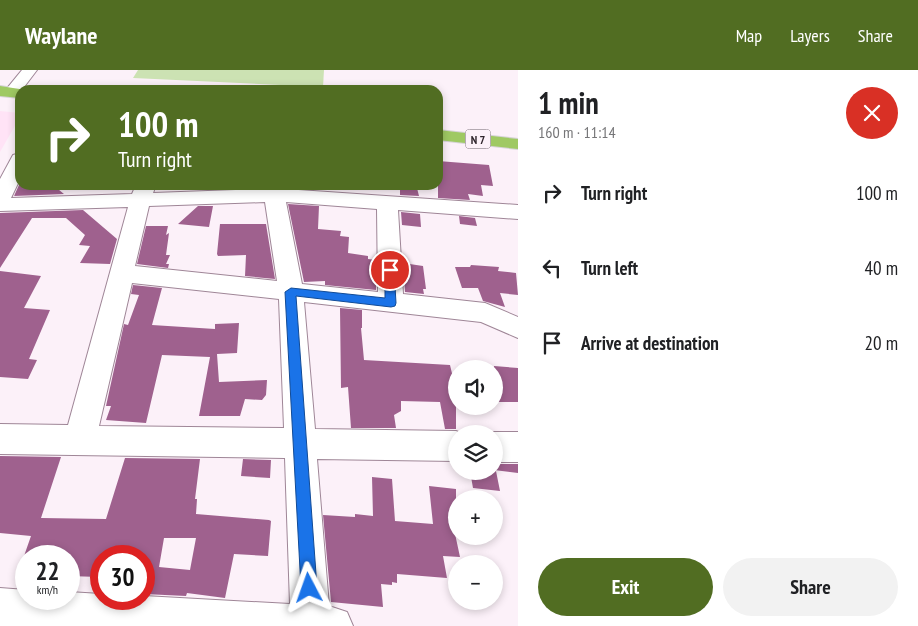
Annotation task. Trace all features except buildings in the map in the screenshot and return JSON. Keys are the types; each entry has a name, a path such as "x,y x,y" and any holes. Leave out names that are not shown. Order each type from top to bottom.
{"highway":[{"name":"N 7","path":"443,136 518,144"}],"street":[{"path":"17,85 30,70"},
{"path":"0,199 15,169"},
{"path":"0,608 319,626 300,444 291,292 274,190"},
{"path":"0,205 143,192 274,190 387,203 518,212"},
{"path":"80,440 143,192"},
{"path":"387,203 391,303"},
{"path":"122,273 485,313 518,328"},
{"path":"0,439 448,446"},
{"path":"503,447 518,447"}],"shaded area":[{"path":"0,111 15,112 15,126 0,152"}],"green space":[{"path":"138,70 324,70 323,85 281,85 133,78"}],"route":[{"path":"309,588 291,292 391,303 390,270"}]}
